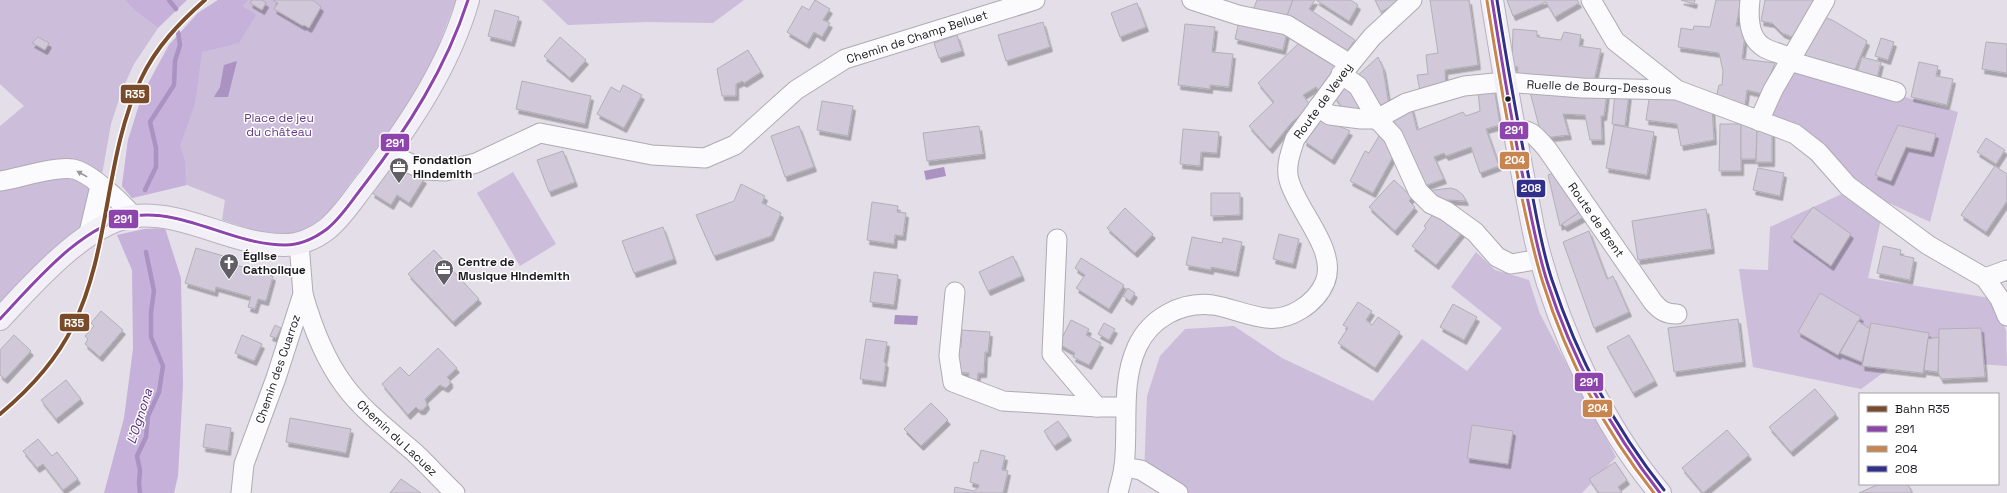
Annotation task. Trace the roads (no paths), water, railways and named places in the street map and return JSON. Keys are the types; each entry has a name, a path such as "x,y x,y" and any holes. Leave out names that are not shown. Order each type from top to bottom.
{"main road":[{"path":"0,319 32,284 88,237 101,228 133,216 175,219 265,244 287,246 299,243 320,234 336,220 400,137 435,80 449,51 468,0"},
{"path":"1492,0 1514,130 1541,259 1556,306 1583,369 1621,438 1660,493"}],"street":[{"name":"Chemin de Champ Belluet","path":"388,153 424,170 445,172 476,164 540,133 652,156 705,158 735,145 796,90 845,59 1035,0"},
{"path":"1192,0 1238,15 1287,25 1345,69 1358,86 1377,119 1393,136 1418,191 1432,204 1446,211 1475,232 1497,257 1511,264 1541,259"},
{"name":"Route de Vevey","path":"1118,493 1124,467 1125,407 1130,367 1137,346 1150,328 1167,314 1191,305 1204,304 1268,318 1283,316 1300,311 1312,300 1324,283 1328,264 1322,244 1302,210 1288,179 1290,153 1295,139 1345,69 1372,38 1412,0"},
{"path":"1591,0 1615,40 1677,90"},
{"path":"1750,0 1748,12 1752,36 1764,48 1792,58 1796,63 1896,92"},
{"path":"1759,121 1773,90 1825,0"},
{"name":"Ruelle de Bourg-Dessous","path":"1377,119 1406,103 1464,86 1505,82 1582,88 1677,90 1795,134 1818,152 1848,186 1928,245 1985,278"},
{"path":"1318,107 1330,115 1361,119 1377,119"},
{"name":"Route de Brent","path":"1514,130 1524,129 1534,135 1547,149 1653,302 1660,310 1670,314 1677,314"},
{"path":"0,181 58,170 73,169 80,171 123,204 133,216"},
{"path":"88,237 100,186"},
{"path":"1057,239 1052,354 1097,407"},
{"name":"Chemin des Cuarroz","path":"241,493 244,464 276,378 303,294 299,243"},
{"path":"2007,270 1985,278 2000,299 2007,316"},
{"path":"955,292 949,356 952,382 1003,401 1097,407 1125,407"},
{"name":"Chemin du Lacuez","path":"303,294 320,342 330,363 344,386 365,410 415,454 455,493"},
{"path":"1124,467 1142,470 1178,493"}],"waterway":[{"name":"L'Ognona","path":"169,0 176,9"},
{"name":"L'Ognona","path":"145,190 156,167 156,148 150,122 174,85 175,61 180,45 178,32"},
{"name":"L'Ognona","path":"140,493 140,470 137,456 146,437 148,416 159,392 163,366 151,337 151,312 154,291 146,252"}],"rail line":[{"name":"R35","path":"0,414 22,395 41,374 59,351 73,326 85,296 94,266 120,140 129,109 141,79 154,56 169,36 205,0"}],"place":[{"name":"Fondation Hindemith","path":"399,184"},
{"name":"Église Catholique","path":"229,280"},
{"name":"Centre de Musique Hindemith","path":"444,286"}],"park label":[{"name":"Place de jeu du château","path":"279,125"}]}
